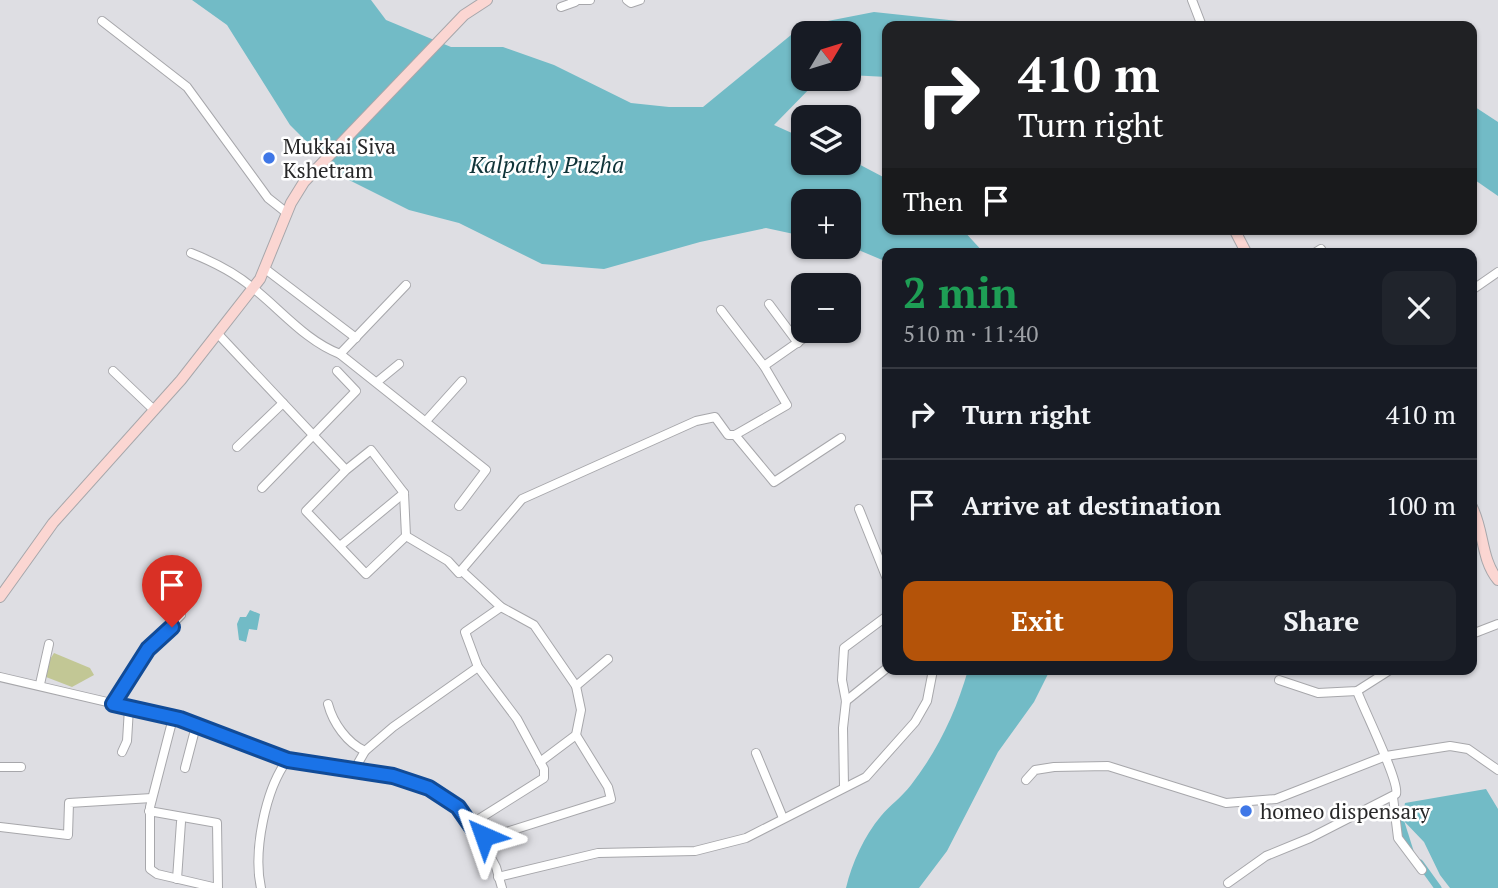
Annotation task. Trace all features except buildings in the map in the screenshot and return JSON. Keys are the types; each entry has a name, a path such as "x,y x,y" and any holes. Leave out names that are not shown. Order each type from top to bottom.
{"main road":[{"path":"0,597 53,523 219,335 260,279 287,213 313,171 464,15 487,0"},
{"path":"1477,518 1487,562 1498,580"}],"street":[{"path":"561,7 573,1 590,0"},
{"path":"626,0 631,3 640,0"},
{"path":"1192,0 1200,21"},
{"path":"102,21 187,88 268,198 287,213"},
{"path":"191,253 223,266 252,287 319,346 340,354 487,471 459,506"},
{"path":"264,268 356,338"},
{"path":"1477,287 1498,272"},
{"path":"340,354 405,285"},
{"path":"769,304 791,334"},
{"path":"462,571 522,499 696,421 715,417 728,435 735,435 787,405 764,366 721,310"},
{"path":"219,335 346,470"},
{"path":"764,366 798,343"},
{"path":"377,382 399,364"},
{"path":"113,371 154,410"},
{"path":"262,488 356,391 337,371"},
{"path":"426,421 462,381"},
{"path":"237,447 283,403"},
{"path":"735,435 774,482 841,438"},
{"path":"371,450 404,493 407,536 366,574 306,510 346,470 371,450"},
{"path":"340,546 404,493"},
{"path":"859,509 882,566"},
{"path":"407,536 448,561 459,573 462,571 501,607 534,625 576,686 581,710 576,735 540,762"},
{"path":"471,824 544,778 544,769 517,719 478,667 465,632 501,607"},
{"path":"113,704 148,649 181,615"},
{"path":"844,786 844,648 882,620"},
{"path":"1477,632 1498,624"},
{"path":"40,684 49,644"},
{"path":"576,686 608,659"},
{"path":"354,772 365,751 393,727 478,667"},
{"path":"846,701 882,672"},
{"path":"498,877 598,853 695,851 746,838 866,777 915,722 927,701 932,675"},
{"path":"1279,680 1318,692 1357,691 1382,675"},
{"path":"0,677 40,684 173,718 288,760 393,776 429,788 458,807 471,824 502,888"},
{"path":"1357,691 1398,788 1393,797 1398,838 1422,870"},
{"path":"328,704 332,717 353,746 365,751"},
{"path":"122,752 127,741 129,708"},
{"path":"149,811 217,823 218,888 177,879 150,869 149,811 173,718"},
{"path":"185,768 196,726"},
{"path":"481,840 611,799 608,787 576,735"},
{"path":"1026,780 1035,770 1068,766 1108,766 1226,803 1254,802 1306,790 1386,756 1450,746 1468,749 1497,768"},
{"path":"756,753 783,818"},
{"path":"261,888 258,875 262,819 281,769 288,760"},
{"path":"0,767 22,766"},
{"path":"1228,883 1266,856 1310,838 1357,812 1393,797"},
{"path":"0,827 68,835 69,803 152,798"},
{"path":"177,879 181,822"}],"green space":[{"path":"54,653 90,668 94,675 72,687 46,677 49,661"}],"water":[{"name":"Kalpathy Puzha","path":"192,0 371,0 386,20 451,47 503,47 554,65 631,103 669,107 703,107 791,35 791,91 807,91 774,125 791,133 791,175 861,175 861,165 882,176 882,235 968,235 979,248 882,248 882,260 861,251 861,189 791,189 791,233 766,228 700,242 604,269 542,264 459,223 409,210 341,176 290,125 227,25"},
{"name":"Kalpathy Puzha","path":"874,12 958,21 882,21 882,77 861,76 861,21 828,21"},
{"path":"1477,108 1498,122 1498,196 1477,181"},
{"path":"250,610 260,614 257,630 249,629 246,642 239,640 237,624 240,617 246,617"},
{"path":"966,675 1048,675 1034,702 998,752 947,851 919,888 846,888 855,860 869,832 921,772 938,744 958,701"},
{"path":"1486,789 1498,809 1498,888 1450,888 1440,875 1424,842 1402,819 1405,803"}],"waterway":[{"path":"1398,813 1410,851"},
{"path":"1420,863 1438,888"}],"place":[{"name":"Mukkai Siva Kshetram","path":"269,158"},
{"name":"homeo dispensary","path":"1246,811"}],"route":[{"path":"172,627 148,649 113,704 180,719 288,760 349,772 393,776 429,788 458,807 481,840 484,836"}]}
